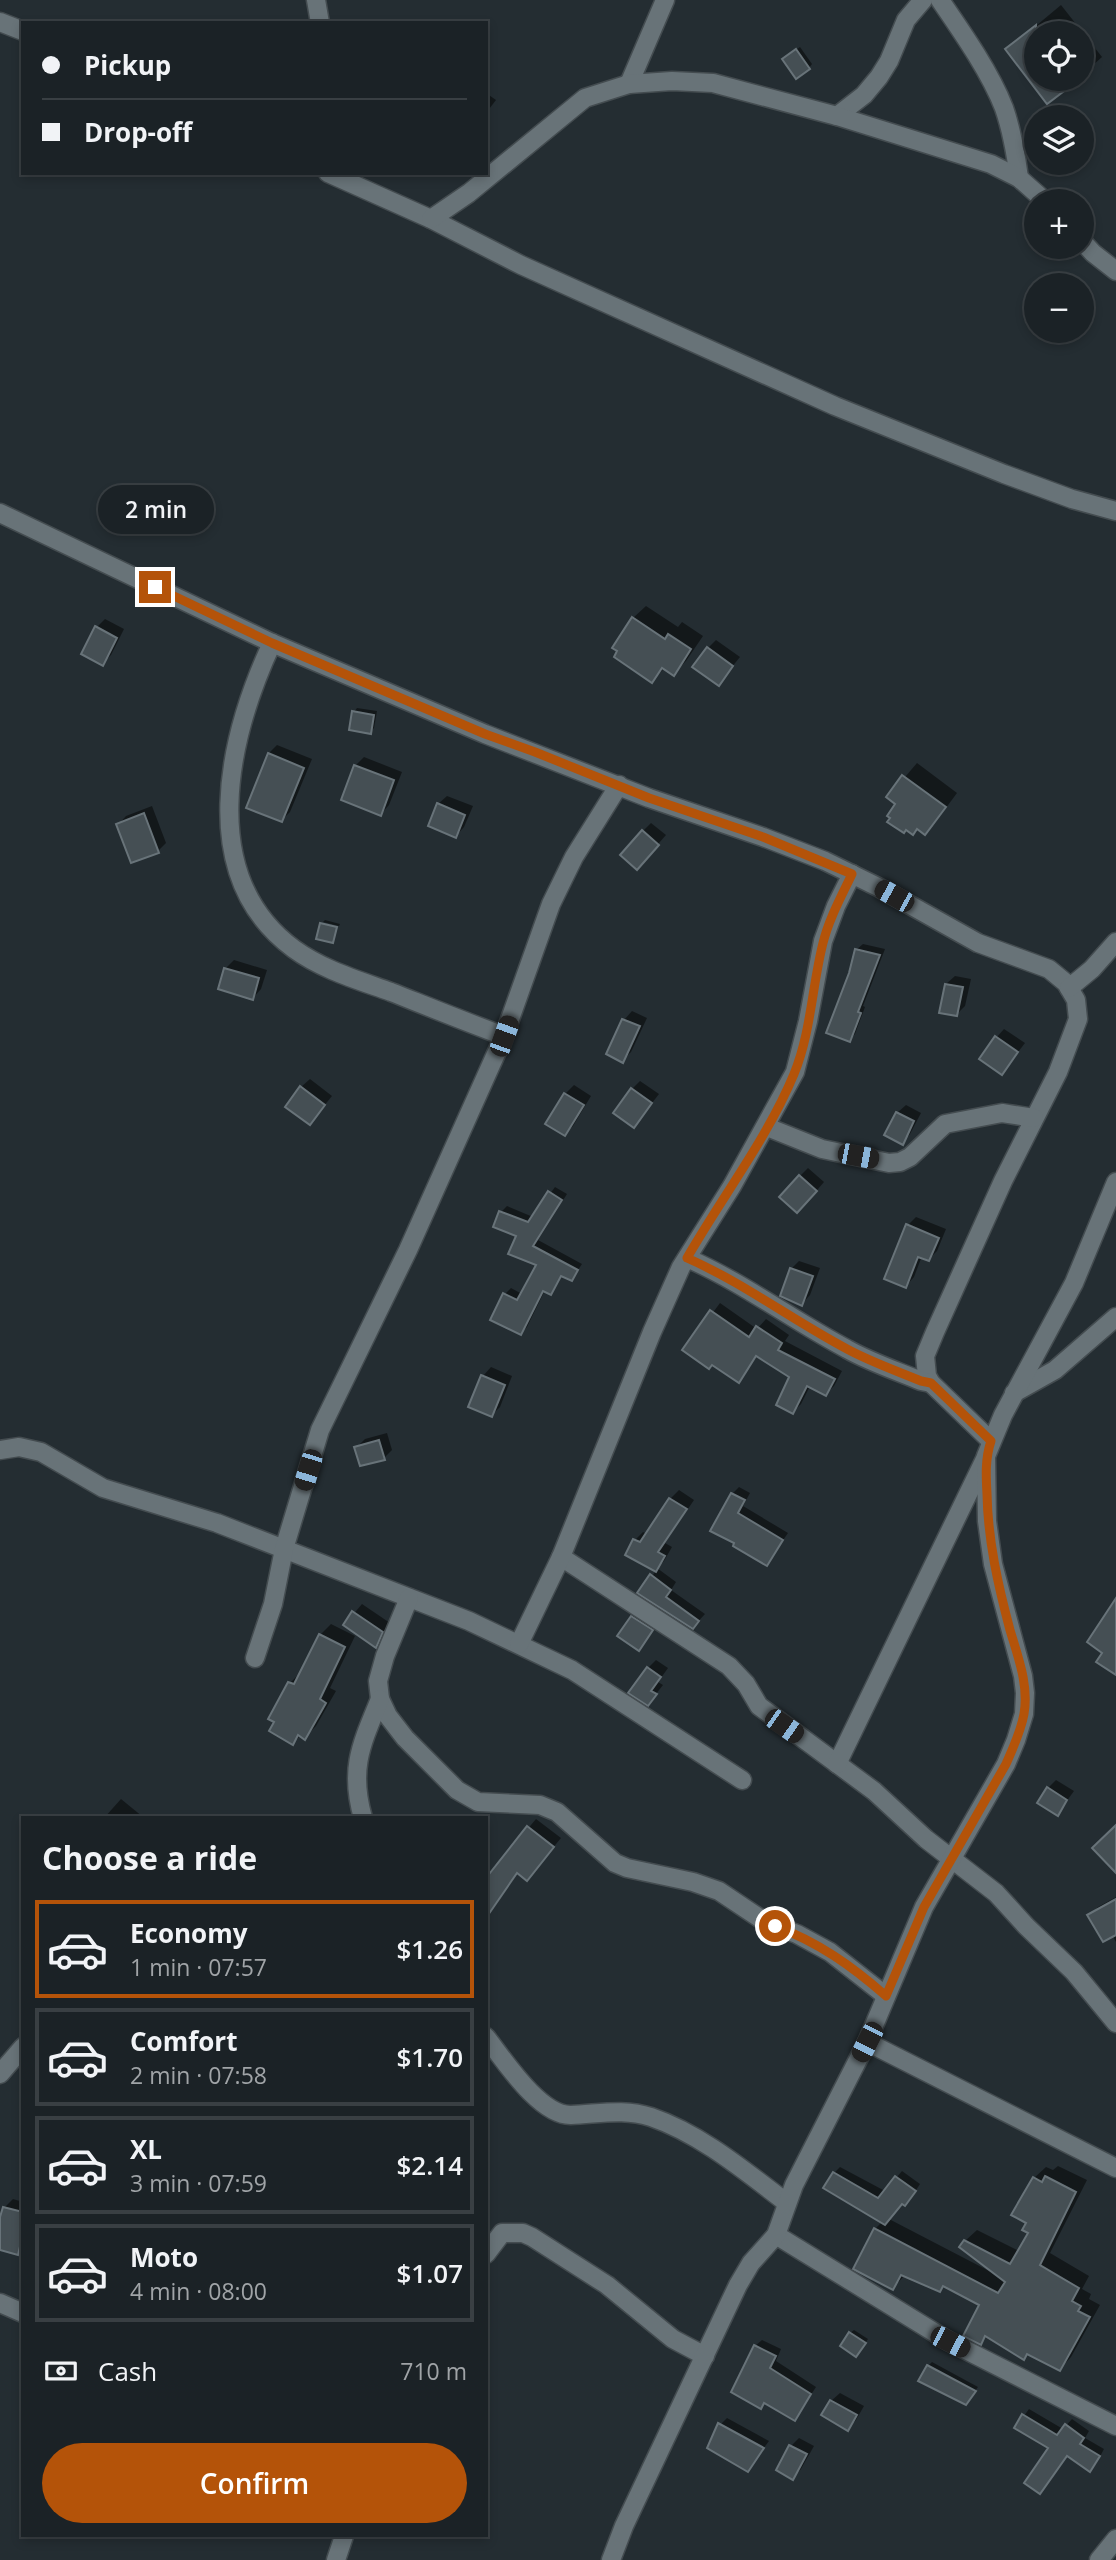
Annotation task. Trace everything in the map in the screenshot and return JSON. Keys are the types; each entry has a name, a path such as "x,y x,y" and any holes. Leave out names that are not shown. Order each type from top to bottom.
{"street":[{"path":"316,0 320,21"},
{"path":"629,84 665,0"},
{"path":"837,116 864,95 878,77 889,61 906,20 923,0"},
{"path":"940,0 967,38 1004,108 1015,148 1019,178"},
{"path":"0,22 21,30"},
{"path":"431,219 469,193 585,98 629,84 699,81 837,116 991,164 1019,178 1031,189"},
{"path":"332,175 431,219 521,265 835,405 1004,474 1072,499 1116,511"},
{"path":"1094,252 1116,271"},
{"path":"0,513 272,643 485,734 649,798 763,837 852,874 978,943 1049,969 1066,982 1076,1000 1078,1019 1059,1072 1034,1118 949,1296 925,1356 927,1376 931,1383 989,1448 988,1521 993,1564 1023,1676 1024,1714 1006,1764 924,1907 867,2042 804,2165 776,2235 746,2272 624,2526 611,2560"},
{"path":"272,643 247,706 228,801 233,857 254,909 273,931 295,950 327,967 504,1036"},
{"path":"255,1658 275,1596 284,1549 320,1430 408,1250 504,1036 551,904 574,856 619,785"},
{"path":"519,1644 561,1557 652,1332 687,1258 767,1127 795,1072 823,942 836,906 852,874"},
{"path":"1069,988 1092,969 1116,942"},
{"path":"767,1127 822,1149 889,1163 910,1157 946,1124 1002,1113 1034,1118"},
{"path":"836,1764 1014,1393 1074,1283 1116,1182"},
{"path":"687,1258 748,1288 849,1350 931,1383"},
{"path":"1014,1393 1055,1370 1116,1317"},
{"path":"0,1450 19,1447 41,1452 103,1488 182,1510 469,1621 572,1670 742,1780"},
{"path":"561,1557 602,1581 729,1666 746,1684 758,1706 874,1791 902,1818 996,1893 1074,1972 1116,2023"},
{"path":"409,1598 385,1656 378,1682 380,1699 388,1716 405,1738 439,1774 468,1797 488,1803 540,1805 557,1812 615,1863 719,1891 767,1923 797,1934 830,1952 886,1996"},
{"path":"362,1816 357,1797 356,1768 363,1741 380,1699"},
{"path":"488,2039 519,2078 549,2109 570,2115 630,2112 667,2123 697,2140 787,2203"},
{"path":"867,2042 1116,2168"},
{"path":"0,2074 21,2049"},
{"path":"488,2251 502,2233 527,2234 607,2285 673,2339 705,2356"},
{"path":"776,2235 950,2342 1116,2426"},
{"path":"0,2303 21,2312"},
{"path":"336,2560 344,2537"},
{"path":"1099,2560 1116,2539"}],"building":[{"path":"1024,34 1024,74 1005,49"},
{"path":"796,49 810,69 796,79 782,59"},
{"path":"1037,91 1064,91 1047,104"},
{"path":"632,617 665,639 668,634 691,649 674,676 662,668 652,683 614,657 617,651 612,648"},
{"path":"95,626 117,638 103,666 81,654"},
{"path":"707,647 733,666 719,686 692,667"},
{"path":"352,711 374,715 371,734 349,730"},
{"path":"268,753 304,768 282,822 246,808"},
{"path":"354,765 394,780 381,816 341,800"},
{"path":"902,775 946,807 925,835 917,829 913,835 906,830 904,833 887,822 890,818 887,816 895,804 886,797"},
{"path":"437,803 465,815 456,838 428,826"},
{"path":"144,813 159,853 131,863 116,824"},
{"path":"642,830 659,845 637,870 620,855"},
{"path":"320,923 337,927 333,943 316,939"},
{"path":"855,949 880,955 858,1012 861,1013 850,1042 826,1033 849,973"},
{"path":"224,968 259,978 253,1000 218,989"},
{"path":"945,984 963,987 957,1016 939,1013"},
{"path":"622,1019 640,1026 623,1063 606,1054"},
{"path":"995,1036 1018,1052 1002,1075 979,1059"},
{"path":"300,1086 325,1105 310,1125 285,1107"},
{"path":"631,1088 652,1103 634,1128 613,1113"},
{"path":"564,1093 584,1105 565,1136 545,1124"},
{"path":"896,1112 914,1121 903,1145 884,1135"},
{"path":"799,1175 817,1191 797,1213 779,1197"},
{"path":"548,1191 562,1200 533,1246 578,1270 572,1281 561,1276 551,1295 543,1291 521,1335 490,1320 503,1293 517,1300 536,1265 508,1254 516,1236 493,1227 499,1211 528,1222"},
{"path":"906,1224 939,1238 929,1261 918,1257 906,1288 884,1279"},
{"path":"790,1268 813,1276 802,1306 780,1296"},
{"path":"710,1310 749,1337 756,1326 782,1343 778,1350 835,1379 826,1396 807,1386 793,1414 776,1405 789,1377 756,1356 739,1383 712,1365 709,1369 682,1350"},
{"path":"481,1375 505,1385 492,1417 468,1407"},
{"path":"379,1440 385,1460 360,1466 354,1447"},
{"path":"731,1493 745,1500 738,1513 783,1540 767,1566 733,1546 734,1543 710,1531"},
{"path":"669,1498 687,1509 658,1552 665,1556 656,1572 625,1555 633,1539 640,1542"},
{"path":"650,1574 671,1590 666,1597 699,1621 693,1629 637,1593"},
{"path":"1116,1598 1116,1675 1096,1662 1102,1653 1087,1642"},
{"path":"352,1611 383,1632 376,1648 343,1625"},
{"path":"631,1616 653,1630 639,1651 617,1636"},
{"path":"319,1634 345,1647 320,1699 326,1703 305,1740 298,1735 293,1745 269,1731 274,1722 268,1719 288,1682 294,1684"},
{"path":"647,1667 661,1677 651,1691 657,1694 648,1706 628,1693"},
{"path":"1047,1787 1067,1800 1058,1816 1037,1803"},
{"path":"1116,1825 1116,1873 1092,1848"},
{"path":"527,1826 554,1847 527,1881 517,1873 488,1915 488,1875"},
{"path":"1116,1899 1116,1935 1103,1942 1087,1915"},
{"path":"833,2172 878,2198 895,2176 916,2191 885,2225 823,2188"},
{"path":"1045,2176 1076,2192 1040,2265 1079,2288 1072,2301 1081,2306 1078,2311 1090,2317 1060,2371 1027,2354 1024,2360 985,2336 981,2345 963,2336 979,2305 943,2286 940,2292 901,2275 893,2290 853,2269 874,2228 998,2293 1005,2282 959,2247 964,2240 1010,2264 1028,2233 1022,2230 1026,2223 1011,2215 1033,2177 1042,2182"},
{"path":"3,2207 21,2212 21,2242 18,2255 0,2250 0,2217"},
{"path":"849,2332 866,2343 856,2357 840,2346"},
{"path":"754,2345 776,2356 770,2368 811,2394 795,2421 764,2403 761,2409 731,2392"},
{"path":"927,2365 976,2391 966,2405 918,2381"},
{"path":"830,2400 857,2415 848,2431 821,2415"},
{"path":"1022,2414 1057,2435 1065,2424 1084,2438 1080,2444 1100,2456 1090,2472 1067,2456 1040,2494 1024,2483 1048,2448 1014,2428"},
{"path":"718,2423 764,2448 748,2472 707,2448"},
{"path":"789,2445 807,2454 793,2480 776,2470"}],"route":[{"path":"155,587 272,643 485,734 649,798 763,837 852,874 836,906 823,942 795,1072 767,1127 687,1258 718,1271 849,1350 931,1383 991,1441 986,1456 986,1471 993,1564 1023,1676 1024,1714 1006,1764 924,1907 886,1996 830,1952 797,1934 775,1926"}]}
